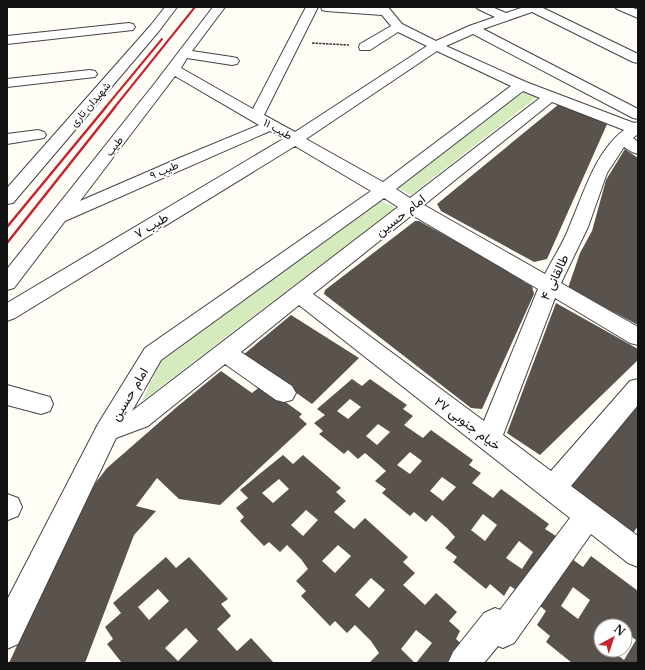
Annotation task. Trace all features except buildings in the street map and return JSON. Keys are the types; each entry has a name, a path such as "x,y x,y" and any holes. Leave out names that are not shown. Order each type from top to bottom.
{"street":[{"name":"طیب","path":"7,282 173,69 219,7"},
{"path":"256,117 312,7"},
{"path":"482,7 505,17"},
{"path":"621,7 638,14"},
{"path":"326,8 384,10 398,27 436,46 521,85 634,132"},
{"path":"534,8 638,59"},
{"name":"طیب ۷","path":"7,313 295,139 436,46 474,29 534,8"},
{"name":"شهیدان تاری","path":"7,199 165,9"},
{"path":"7,40 129,27"},
{"path":"365,47 398,27"},
{"path":"474,29 634,132"},
{"path":"184,54 232,61"},
{"name":"طیب ۱۱","path":"173,69 638,337"},
{"path":"7,83 90,74"},
{"name":"امام حسین","path":"107,430 153,354 384,190 521,85"},
{"name":"امام حسین","path":"107,430 139,419 550,97"},
{"name":"طیب ۹","path":"58,218 183,162 272,125"},
{"name":"طالقانی ۴","path":"489,439 548,286 579,227 599,173 634,132"},
{"path":"7,139 38,135"},
{"name":"خیام جنوبی ۲۷","path":"299,294 589,515 635,544"},
{"path":"224,352 284,393"},
{"path":"553,488 638,388"},
{"path":"7,395 41,404"},
{"path":"7,633 107,430"},
{"path":"464,663 499,628 589,515"}],"path":[{"path":"294,41 365,47"}],"green space":[{"path":"523,92 537,97 411,195 398,188"},
{"path":"378,199 395,208 142,401 163,356"}],"railway":[{"path":"114,108 195,7"},
{"path":"105,108 162,39"},
{"path":"7,227 106,107"},
{"path":"7,243 115,107"}]}
